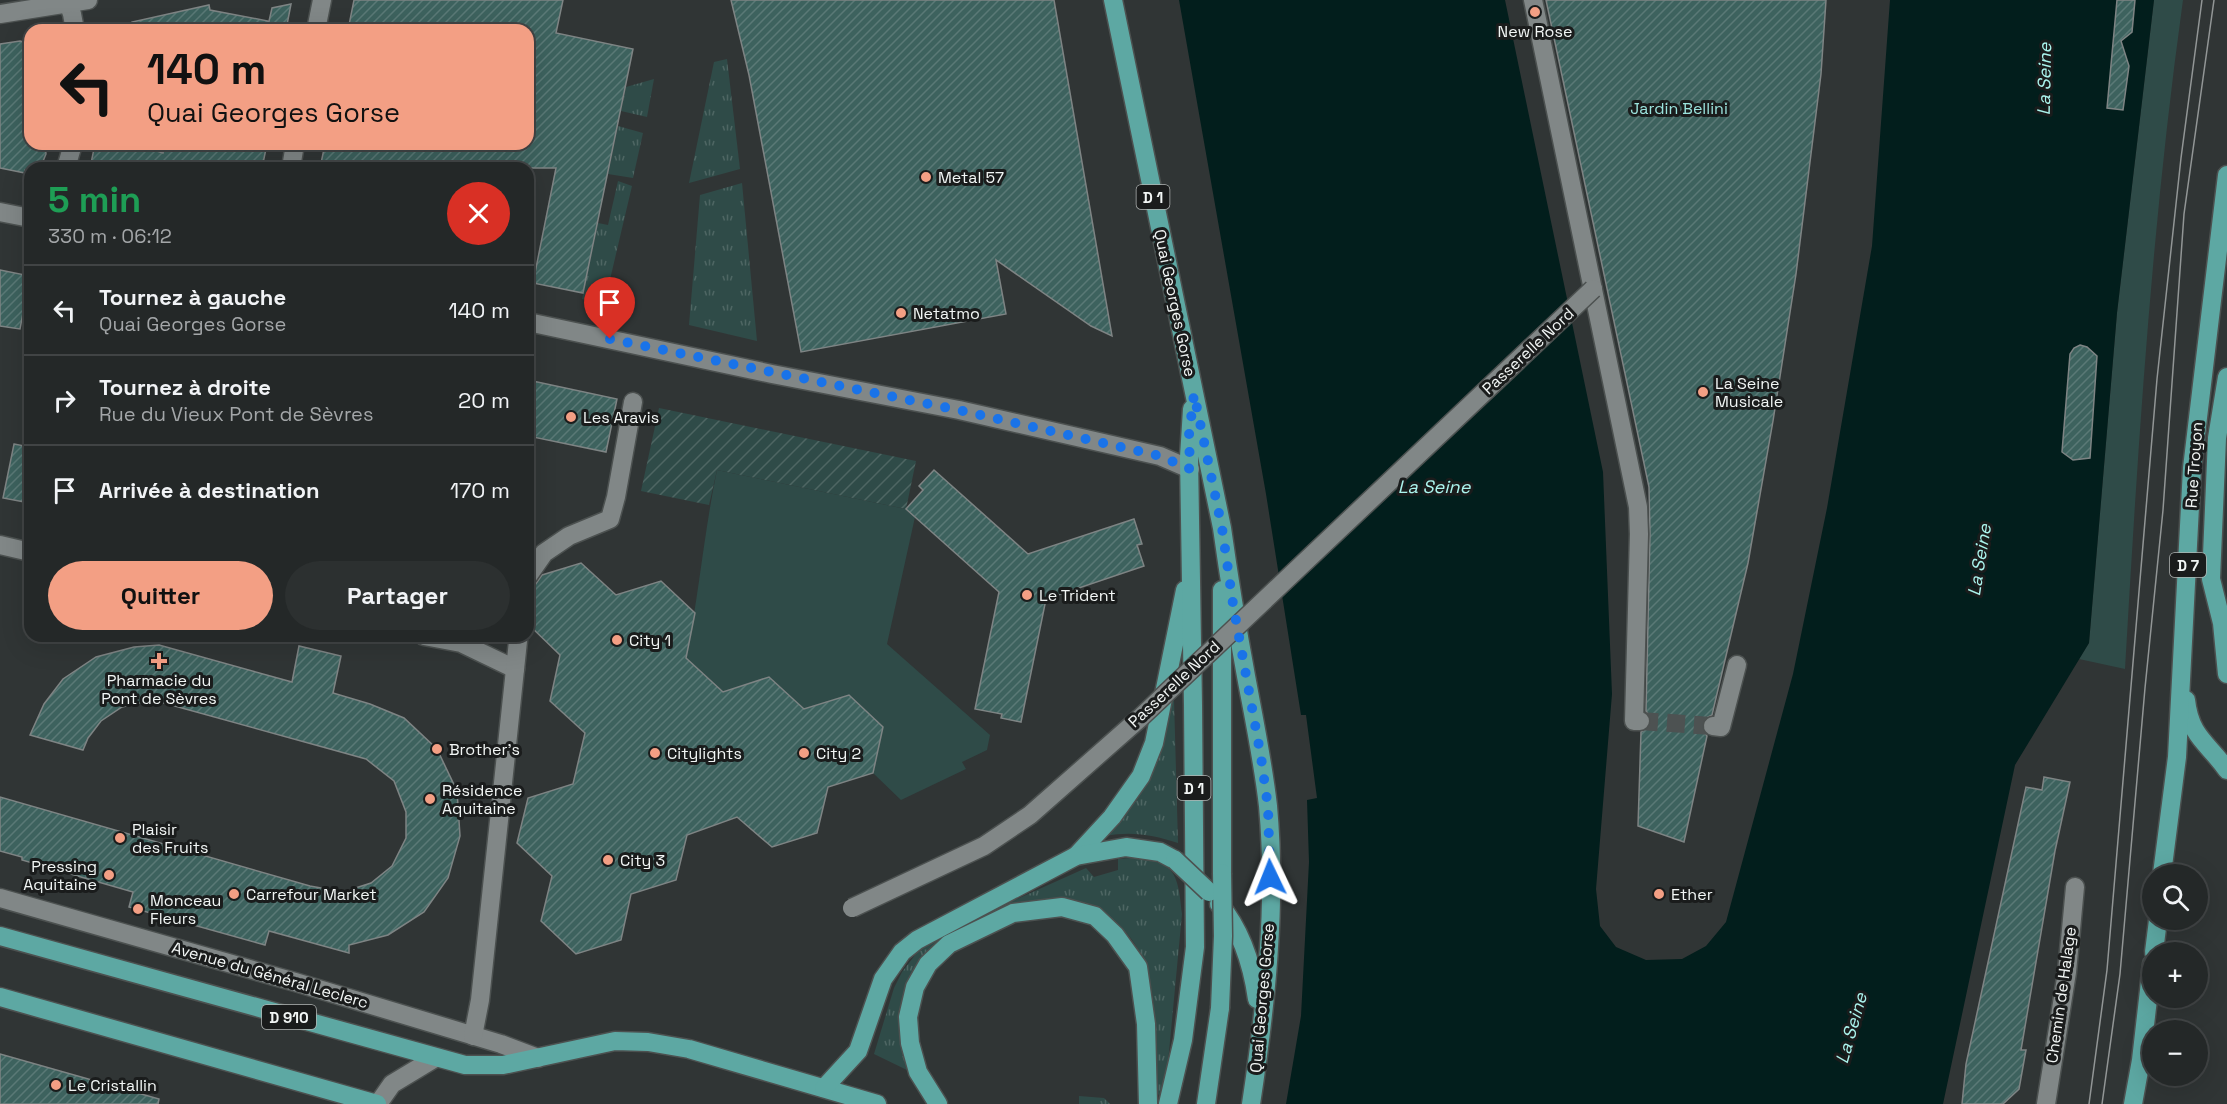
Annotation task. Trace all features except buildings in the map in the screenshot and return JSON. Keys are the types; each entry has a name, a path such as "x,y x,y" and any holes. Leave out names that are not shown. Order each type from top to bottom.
{"main road":[{"name":"Quai Georges Gorse","path":"1113,0 1222,528 1268,807 1270,900 1264,1002 1251,1104"},
{"name":"Rue Troyon","path":"2177,757 2192,468 2227,175"},
{"name":"Rue Troyon","path":"2227,377 2217,438 2211,579 2222,623 2227,674"},
{"name":"Quai Georges Gorse","path":"1168,1104 1183,1040 1195,948 1189,435 1194,394"},
{"name":"D 1","path":"1206,1104 1220,1008 1223,936 1222,528"},
{"path":"1076,856 1112,817 1141,776 1154,744 1175,631 1191,566"},
{"path":"2182,663 2187,713 2195,733 2223,764"},
{"path":"2177,757 2186,747 2205,748 2223,764"},
{"name":"D 7","path":"2163,864 2177,757"},
{"path":"824,1088 858,1052 889,967 917,940 1076,856 1126,847 1160,852 1175,860 1209,892 1228,915 1246,949 1254,977 1258,1006 1258,1055"},
{"path":"938,1104 918,1072 910,1042 908,1017 915,987 928,964 949,944 1013,913 1062,907 1095,916 1115,935 1138,967 1146,1024 1148,1104"},
{"name":"D 910","path":"0,936 465,1065 503,1065 615,1041 648,1042 689,1049 877,1104"},
{"path":"0,997 378,1104"},
{"path":"2133,1104 2147,1008"}],"street":[{"path":"0,14 88,0"},
{"path":"317,24 322,0"},
{"path":"1533,0 1638,507 1634,721 1640,721"},
{"path":"67,2 73,24"},
{"path":"0,212 24,217"},
{"name":"Passerelle Nord","path":"852,908 984,846 1030,815 1148,709 1593,289"},
{"path":"534,323 772,374 958,410 1160,456 1190,469"},
{"path":"534,567 544,553 569,536 610,519 633,402"},
{"path":"0,545 24,551"},
{"path":"456,642 515,669"},
{"path":"473,1036 480,1000 518,642"},
{"path":"1713,726 1720,727 1737,665"},
{"name":"Chemin de Halage","path":"2046,1104 2067,972 2074,887"},
{"name":"Avenue du Général Leclerc","path":"0,898 304,984 538,1058"},
{"path":"378,1104 392,1084 435,1058"}],"green space":[{"path":"2154,0 2183,0 2154,250 2125,669 2079,659 2089,643 2117,313"},
{"path":"727,59 740,169 689,183 714,62"},
{"path":"654,79 647,117 621,111 626,87"},
{"path":"618,126 643,133 633,178 608,174"},
{"path":"618,181 632,186 604,305 582,299 598,223 608,225"},
{"path":"742,183 757,341 689,325 700,195"},
{"path":"659,408 916,461 906,509 717,470 709,505 641,491"},
{"path":"717,470 906,509 915,517 887,644 990,735 987,750 962,762 966,769 901,800 873,773 883,727 849,695 804,709 769,677 723,692 686,658"},
{"path":"1174,699 1178,843 1142,835 1105,836 1148,782 1160,757 1168,715"},
{"path":"1118,859 1145,859 1165,866 1171,871 1179,888 1182,914 1165,1094 1159,1095 1155,1091 1153,998 1141,954 1128,935 1111,919 1091,907 1070,900 921,960 906,988 900,1013 901,1039 907,1070 874,1054 894,988 902,972 922,946 979,916 1086,868 1094,877 1118,870"},
{"path":"1079,1096 1104,1098 1110,1104 1079,1104"}],"water":[{"name":"La Seine","path":"1179,0 1505,0 1603,472 1612,694 1596,889 1600,926 1616,947 1646,960 1682,959 1706,946 1726,922 1793,674 1827,508 1872,246 1890,0 2154,0 2117,313 2089,643 2015,765 1943,1104 1286,1104 1301,1016 1309,862 1307,800 1317,798 1306,715 1301,715 1266,494"}],"tunnel":[{"path":"1640,721 1713,726"}],"tram line":[{"path":"2089,1104 2107,970 2157,379 2181,158 2202,0"},
{"path":"2102,1104 2120,974 2163,510 2184,214 2214,0"}],"place":[{"name":"New Rose","path":"1535,12"},
{"name":"Metal 57","path":"926,177"},
{"name":"Netatmo","path":"901,313"},
{"name":"La Seine Musicale","path":"1703,392"},
{"name":"Les Aravis","path":"571,417"},
{"name":"Le Trident","path":"1027,595"},
{"name":"City 1","path":"617,640"},
{"name":"Pharmacie du Pont de Sèvres","path":"159,661"},
{"name":"Brother's","path":"437,749"},
{"name":"Citylights","path":"655,753"},
{"name":"City 2","path":"804,753"},
{"name":"Résidence Aquitaine","path":"430,799"},
{"name":"Plaisir des Fruits","path":"120,838"},
{"name":"City 3","path":"608,860"},
{"name":"Pressing Aquitaine","path":"109,875"},
{"name":"Carrefour Market","path":"234,894"},
{"name":"Ether","path":"1659,894"},
{"name":"Monceau Fleurs","path":"138,909"},
{"name":"Le Cristallin","path":"56,1085"}],"route":[{"path":"610,339 772,374 958,410 1160,456 1190,469 1189,435 1194,394 1222,528 1233,604 1261,757 1268,807 1270,877"}],"park label":[{"name":"Jardin Bellini","path":"1679,108"}]}
